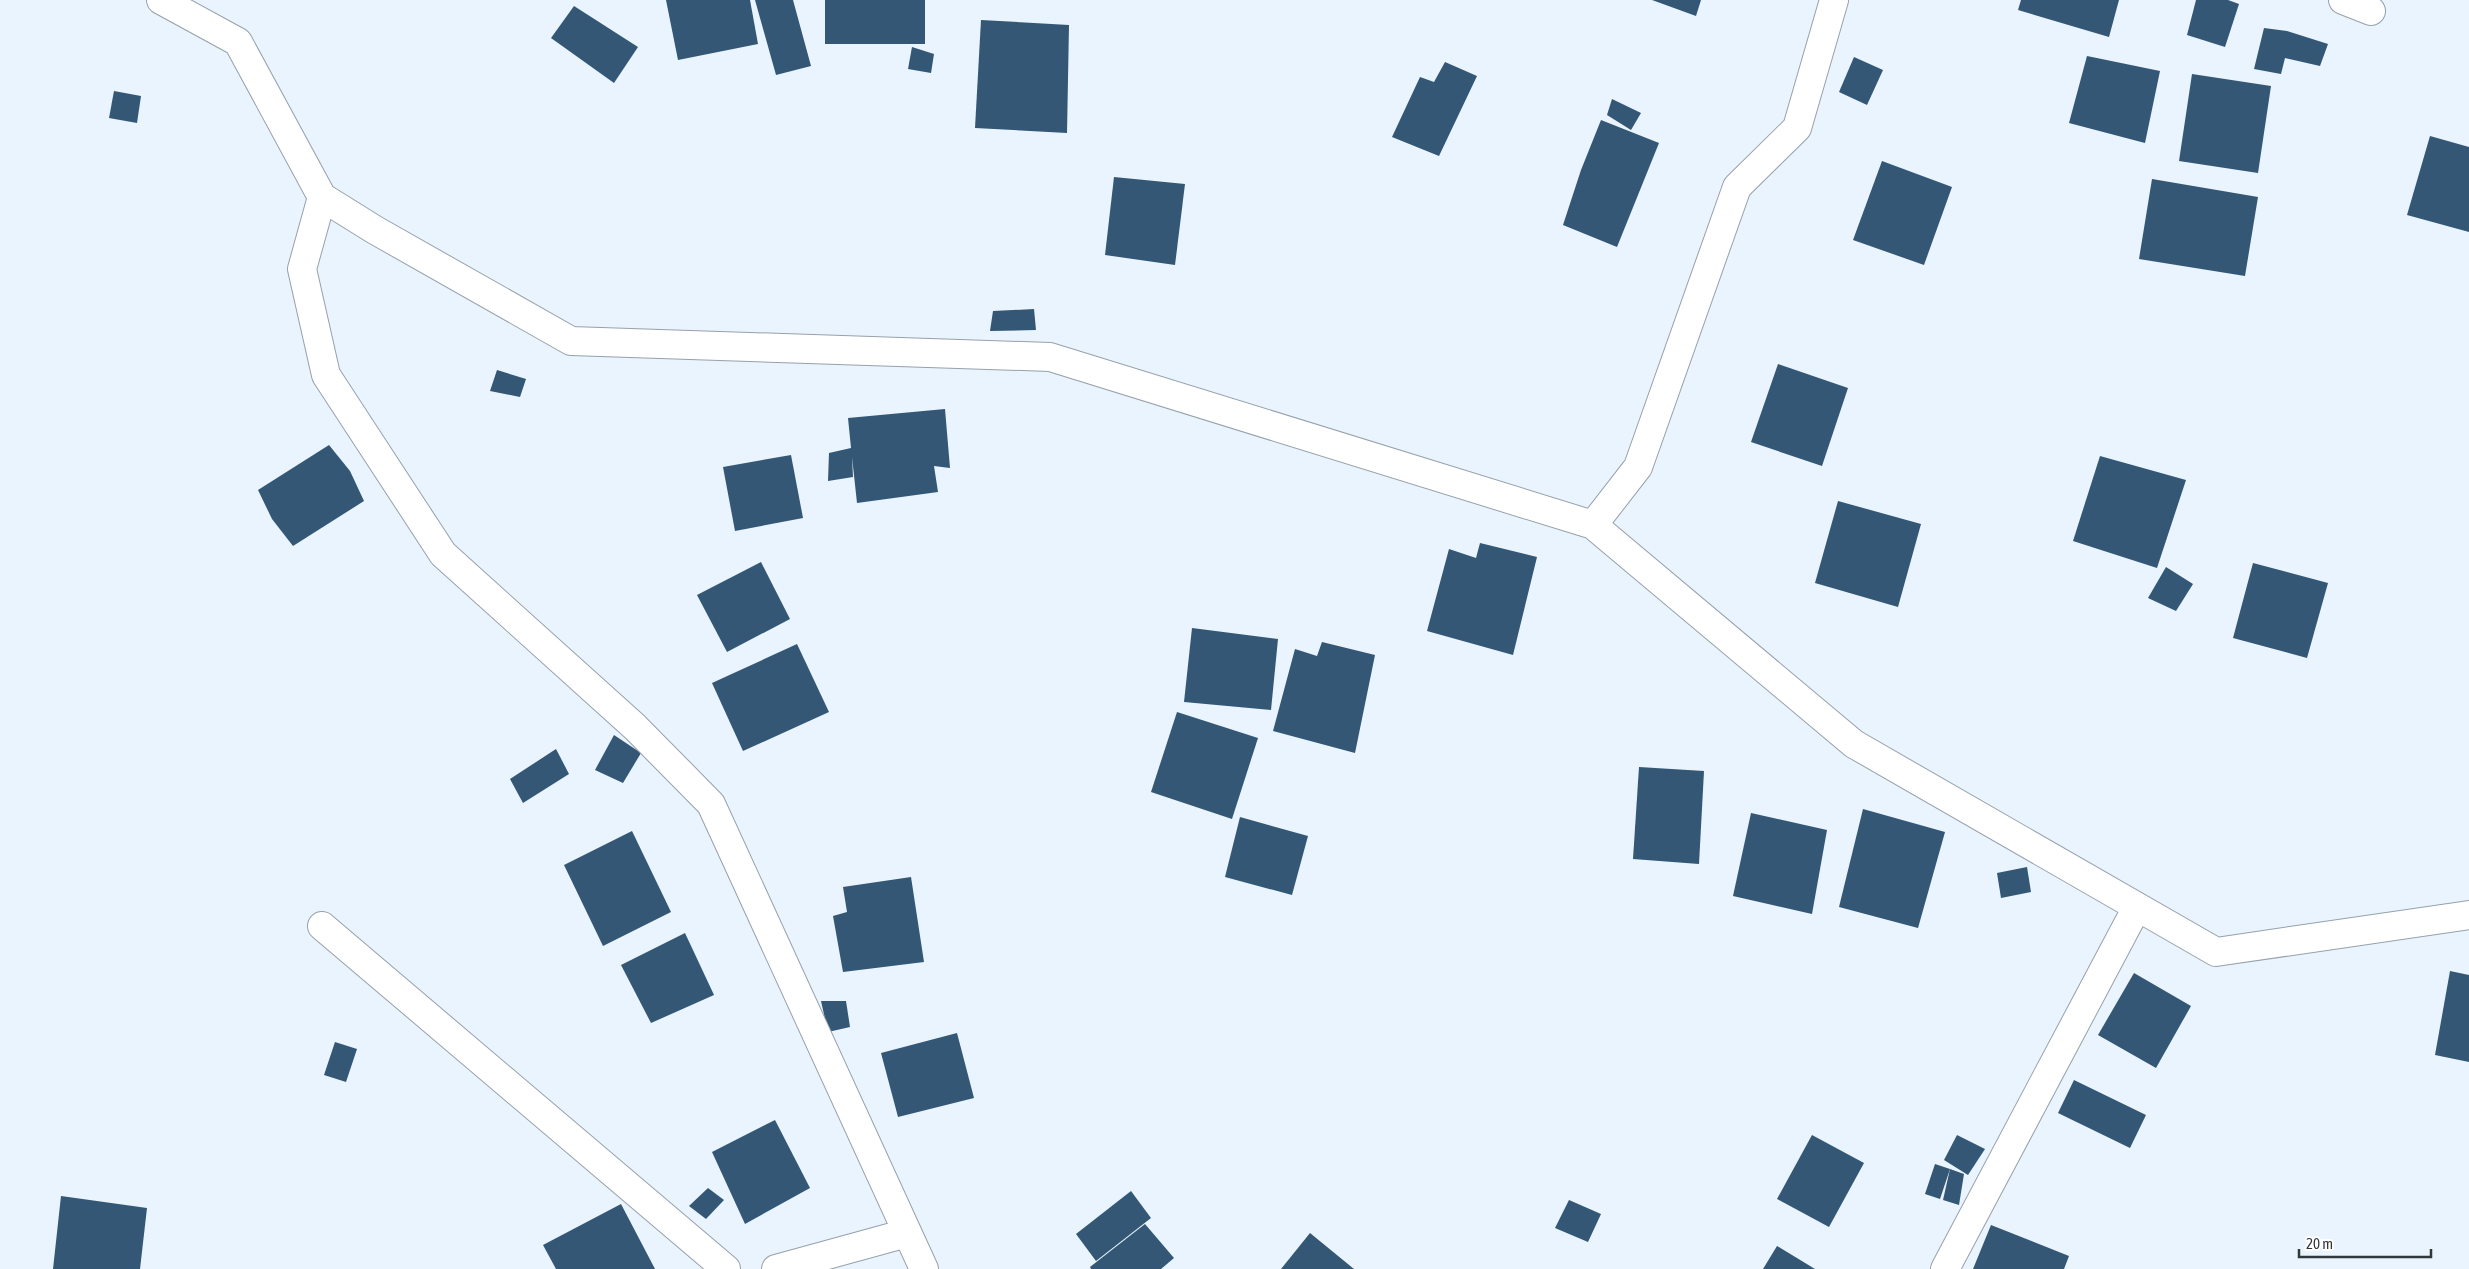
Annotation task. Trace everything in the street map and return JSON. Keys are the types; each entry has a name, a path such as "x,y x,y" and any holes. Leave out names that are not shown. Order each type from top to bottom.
{"street":[{"path":"160,0 238,42 322,197 375,230 571,341 1050,357 1594,525 1854,744 2216,952 2469,915"},
{"path":"1594,525 1638,467 1737,187 1797,128 1834,0"},
{"path":"2343,0 2371,10"},
{"path":"322,197 302,269 326,374 443,554 635,728 710,804 924,1269"},
{"path":"1945,1269 2137,907"},
{"path":"322,926 726,1269"},
{"path":"776,1269 907,1233"}],"building":[{"path":"666,0 750,0 758,44 678,60"},
{"path":"755,0 793,0 811,66 776,75"},
{"path":"825,0 925,0 925,44 825,44"},
{"path":"1652,0 1701,0 1696,16"},
{"path":"2021,0 2119,0 2109,37 2018,10"},
{"path":"2196,0 2228,0 2239,4 2225,47 2187,35"},
{"path":"574,6 638,47 614,83 551,38"},
{"path":"981,20 1069,25 1067,133 975,128"},
{"path":"2264,28 2287,31 2328,44 2320,66 2285,58 2281,74 2254,69"},
{"path":"912,47 934,54 931,73 908,69"},
{"path":"2087,56 2160,71 2145,143 2069,123"},
{"path":"1854,57 1883,70 1867,105 1839,92"},
{"path":"1445,62 1477,76 1439,156 1392,137 1420,77 1434,82"},
{"path":"2192,74 2271,86 2258,173 2179,161"},
{"path":"114,91 141,96 137,123 109,118"},
{"path":"1612,99 1641,113 1631,130 1607,115"},
{"path":"1601,120 1659,143 1617,247 1563,225 1581,170"},
{"path":"2430,136 2469,147 2469,232 2407,215"},
{"path":"1882,161 1952,187 1924,265 1853,240"},
{"path":"1114,177 1185,184 1175,265 1105,255"},
{"path":"2152,179 2258,197 2245,276 2139,259"},
{"path":"1034,309 1036,330 990,331 993,311"},
{"path":"1778,364 1848,388 1822,466 1751,442"},
{"path":"497,370 526,379 520,397 490,391"},
{"path":"945,409 950,468 934,466 938,492 857,503 852,457 853,477 828,481 829,453 851,448 848,418"},
{"path":"329,445 350,471 364,501 293,546 272,519 258,490"},
{"path":"791,455 803,518 735,531 723,467"},
{"path":"2100,456 2186,480 2157,568 2073,541"},
{"path":"1838,501 1921,524 1898,607 1815,583"},
{"path":"1480,543 1537,557 1513,655 1427,631 1449,549 1476,558"},
{"path":"761,562 790,619 727,652 697,595"},
{"path":"2253,563 2328,583 2307,658 2233,638"},
{"path":"2166,567 2193,584 2176,611 2148,598"},
{"path":"1192,628 1278,639 1271,710 1184,702"},
{"path":"1322,642 1375,655 1355,753 1273,731 1295,649 1317,656"},
{"path":"797,644 829,712 743,751 712,683"},
{"path":"1177,712 1258,738 1232,819 1151,792"},
{"path":"614,735 641,753 623,783 595,770"},
{"path":"556,749 569,774 523,803 510,779"},
{"path":"1639,767 1704,771 1699,864 1633,859"},
{"path":"1863,809 1945,832 1918,928 1839,907"},
{"path":"1751,813 1827,830 1812,914 1733,896"},
{"path":"1240,817 1308,836 1292,895 1225,877"},
{"path":"632,831 671,912 603,946 564,865"},
{"path":"2027,867 2031,892 2001,898 1997,873"},
{"path":"911,877 924,962 843,972 833,916 847,912 843,887"},
{"path":"685,933 714,995 651,1023 621,965"},
{"path":"2450,971 2469,975 2469,1062 2435,1055"},
{"path":"2134,973 2191,1006 2156,1068 2098,1035"},
{"path":"821,1001 846,1001 850,1027 828,1032"},
{"path":"957,1033 974,1098 898,1117 881,1053"},
{"path":"335,1042 357,1049 346,1082 324,1075"},
{"path":"2074,1080 2146,1115 2130,1148 2058,1113"},
{"path":"775,1120 810,1188 745,1224 712,1152"},
{"path":"1812,1135 1864,1163 1829,1227 1777,1199"},
{"path":"1957,1135 1985,1149 1968,1175 1944,1160"},
{"path":"1935,1164 1950,1169 1940,1199 1925,1194"},
{"path":"1950,1169 1964,1174 1959,1205 1943,1200"},
{"path":"708,1188 724,1200 706,1219 689,1206"},
{"path":"1131,1191 1151,1218 1096,1261 1076,1234"},
{"path":"61,1196 147,1208 140,1269 53,1269"},
{"path":"1569,1200 1601,1214 1588,1242 1555,1228"},
{"path":"621,1204 655,1269 556,1269 543,1245"},
{"path":"1145,1224 1174,1258 1161,1269 1091,1269 1090,1267"},
{"path":"1991,1225 2069,1256 2064,1269 1973,1269"},
{"path":"1310,1233 1354,1269 1281,1269"},
{"path":"1777,1246 1815,1269 1763,1269"}]}
